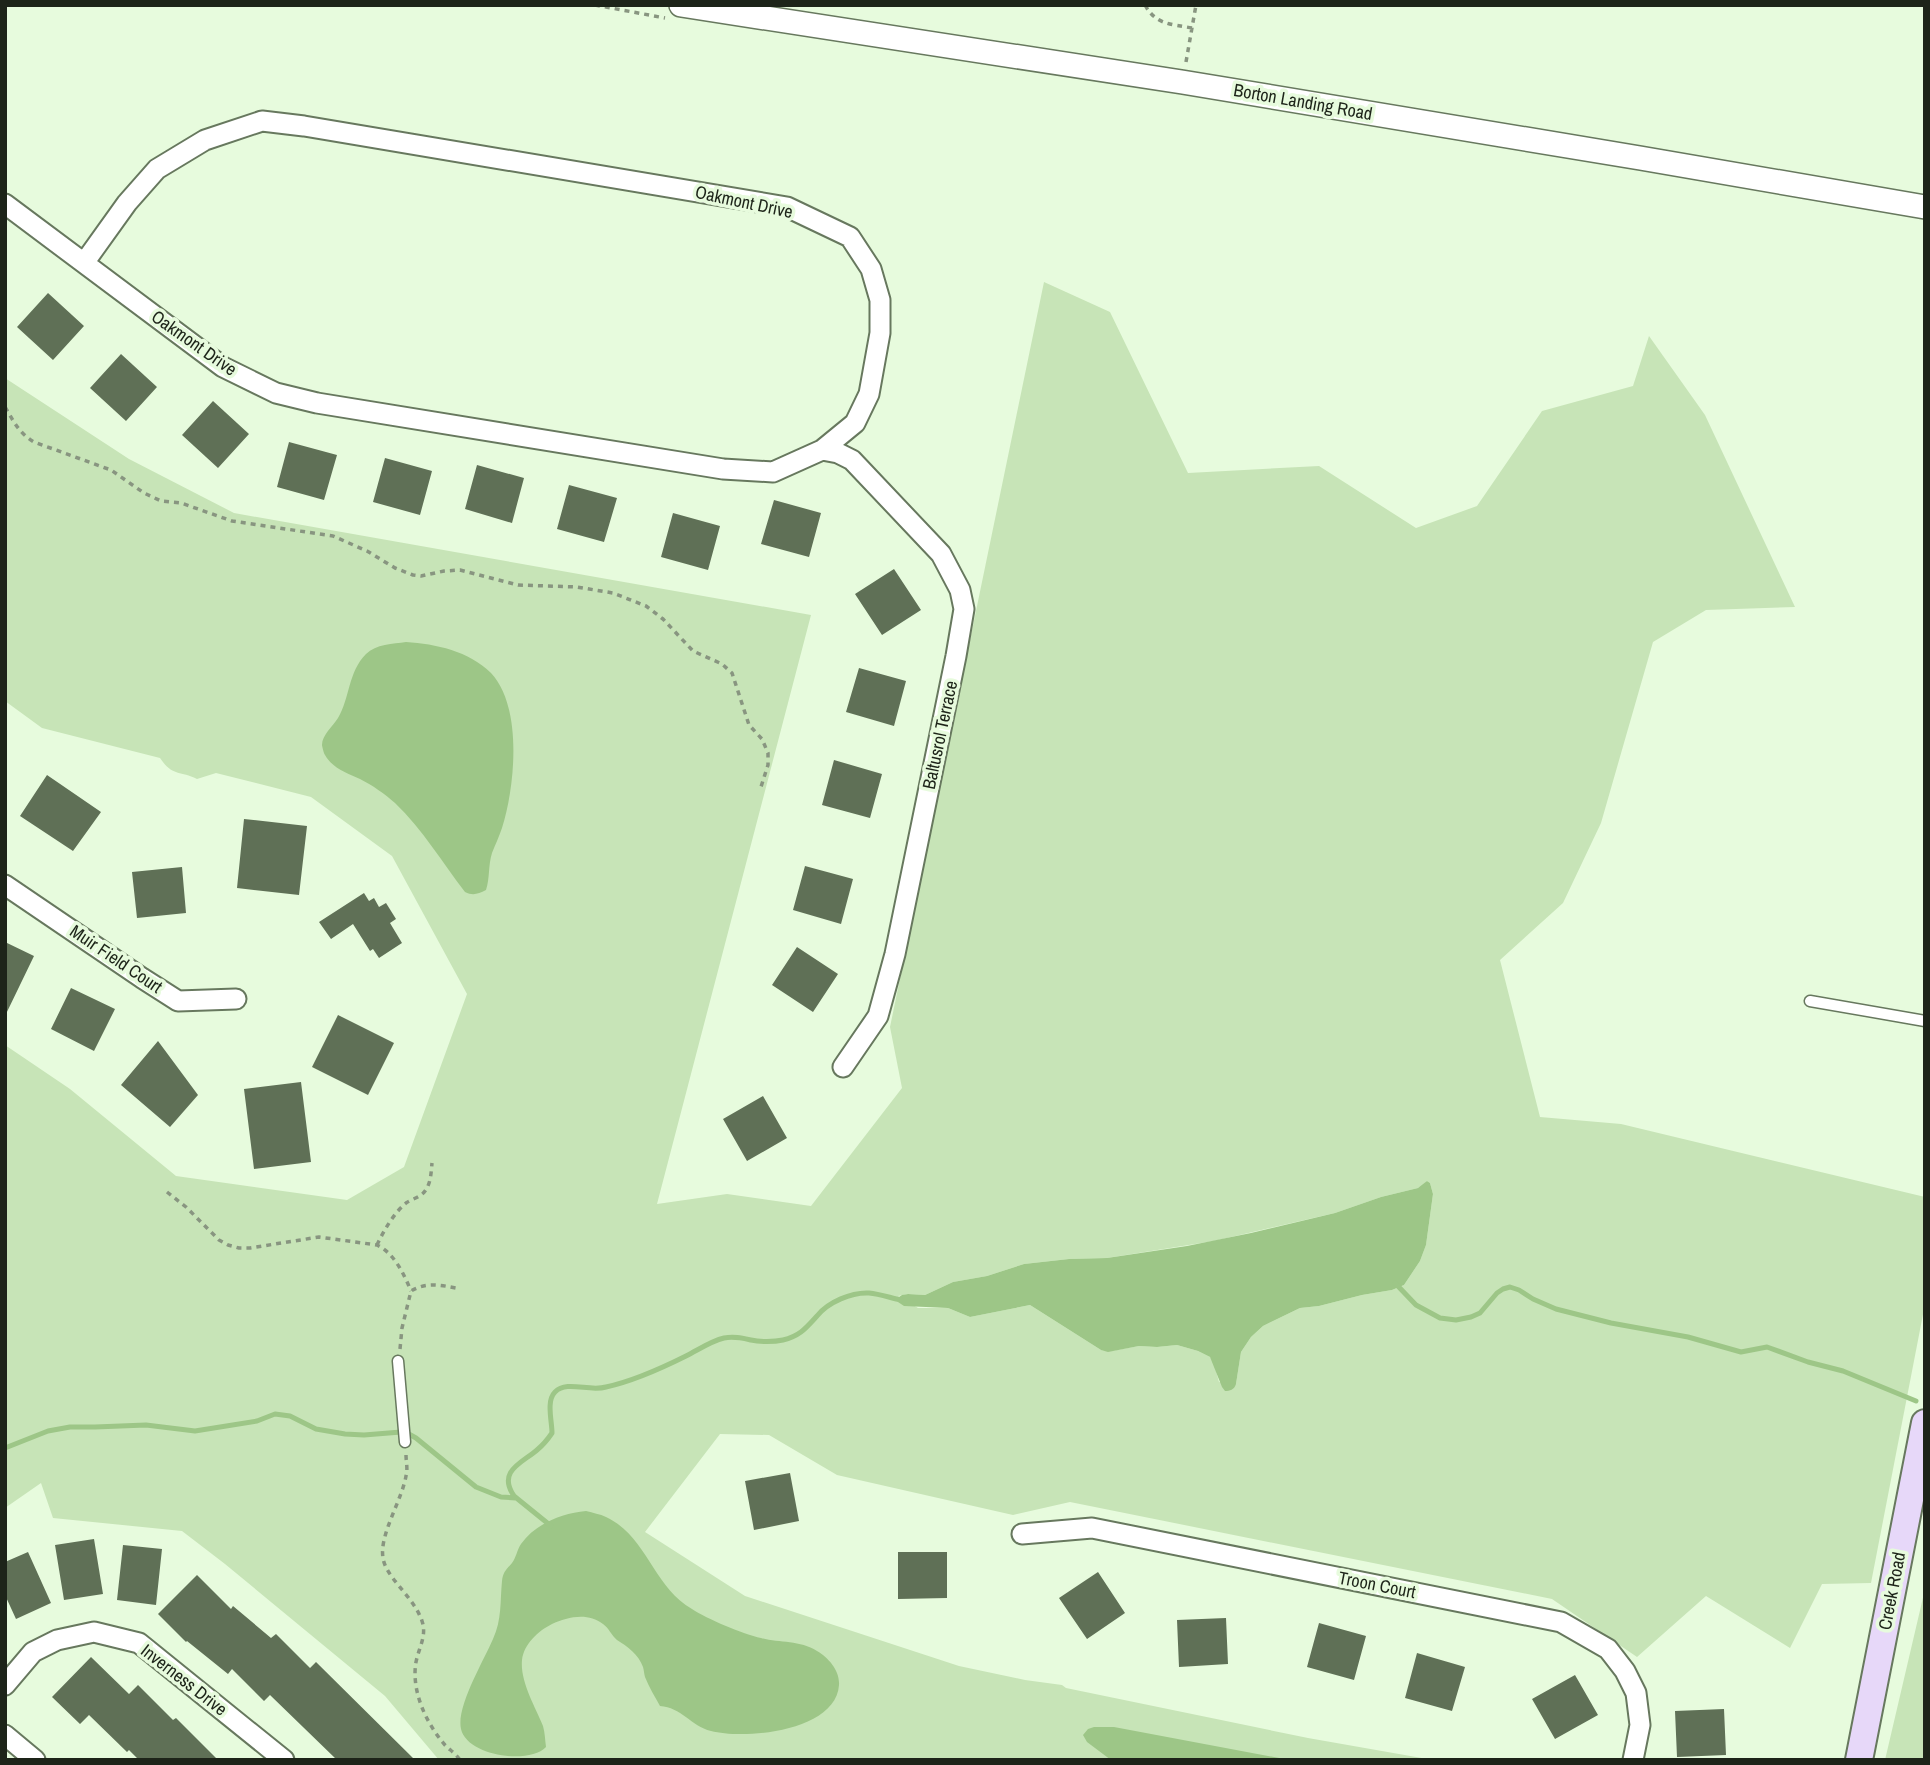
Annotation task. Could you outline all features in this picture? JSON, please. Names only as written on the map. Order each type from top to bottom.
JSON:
[{"type":"main road","name":"Creek Road","points":[[1859,1760],[1925,1423]]},
{"type":"street","name":"Borton Landing Road","points":[[695,6],[1182,82],[1925,207]]},
{"type":"street","name":"Oakmont Drive","points":[[5,204],[84,263],[223,366],[276,393],[317,403],[723,469],[773,472],[822,450],[855,423],[869,394],[880,332],[880,300],[871,269],[850,237],[787,207],[262,121],[205,139],[157,169],[127,203],[84,263]]},
{"type":"street","name":"Baltusrol Terrace","points":[[822,450],[838,453],[852,460],[941,554],[960,590],[964,609],[957,656],[895,954],[878,1016],[842,1067]]},
{"type":"street","name":"Muir Field Court","points":[[5,885],[178,1001],[236,999]]},
{"type":"street","name":"Troon Court","points":[[1023,1534],[1092,1528],[1561,1622],[1608,1649],[1625,1671],[1636,1693],[1640,1725],[1633,1760]]},
{"type":"street","name":"Inverness Drive","points":[[5,1685],[33,1652],[57,1640],[93,1633],[139,1643],[284,1760]]},
{"type":"street","points":[[5,1735],[35,1760]]},
{"type":"lane","points":[[1810,1001],[1925,1021]]},
{"type":"lane","points":[[398,1361],[405,1442]]},
{"type":"path","points":[[1145,5],[1150,15],[1160,22],[1192,28]]},
{"type":"path","points":[[1182,82],[1196,5]]},
{"type":"path","points":[[5,407],[18,429],[34,442],[111,470],[144,493],[161,500],[181,503],[232,521],[333,536],[413,575],[460,570],[518,585],[602,590],[646,606],[663,619],[693,652],[722,664],[732,673],[749,725],[762,739],[768,753],[768,765],[760,790]]},
{"type":"path","points":[[377,1245],[404,1205],[426,1190],[432,1163]]},
{"type":"path","points":[[167,1192],[219,1240],[239,1248],[319,1237],[382,1247],[396,1262],[411,1291],[398,1361]]},
{"type":"path","points":[[411,1291],[425,1285],[439,1284],[456,1288]]},
{"type":"path","points":[[405,1442],[407,1473],[384,1542],[383,1558],[387,1570],[411,1599],[423,1622],[423,1639],[416,1658],[415,1683],[424,1711],[440,1739],[460,1760]]},
{"type":"shaded area","points":[[1044,282],[1110,312],[1188,473],[1319,466],[1416,528],[1477,506],[1542,411],[1633,386],[1649,336],[1705,415],[1795,607],[1706,610],[1653,642],[1601,823],[1563,903],[1500,960],[1540,1117],[1621,1124],[1925,1197],[1925,1304],[1871,1583],[1822,1584],[1790,1648],[1706,1596],[1637,1657],[1552,1599],[1070,1502],[1013,1515],[837,1475],[769,1435],[720,1434],[645,1532],[745,1596],[959,1666],[1062,1685],[1308,1738],[1433,1760],[439,1760],[385,1696],[182,1531],[53,1518],[41,1483],[5,1508],[5,1045],[70,1089],[176,1176],[347,1200],[404,1167],[467,994],[392,856],[311,797],[216,773],[197,779],[173,771],[160,758],[42,728],[5,701],[5,378],[129,459],[234,513],[811,615],[657,1204],[727,1194],[811,1206],[902,1088],[890,1027]],"holes":[[[1427,1181],[1433,1194],[1426,1245],[1420,1261],[1404,1285],[1392,1290],[1300,1308],[1263,1326],[1241,1352],[1236,1384],[1219,1382],[1210,1357],[1198,1351],[1177,1345],[1101,1350],[1030,1305],[970,1317],[948,1308],[918,1308],[898,1296],[925,1295],[953,1282],[987,1276],[1024,1264],[1107,1258],[1214,1241],[1335,1213],[1418,1188]]]},
{"type":"shaded area","points":[[406,642],[440,647],[473,659],[491,673],[508,706],[512,726],[513,770],[507,811],[492,853],[486,890],[478,893],[465,892],[423,835],[395,803],[369,784],[336,767],[328,760],[323,750],[324,738],[342,710],[360,661],[375,648]]},
{"type":"shaded area","points":[[1427,1181],[1433,1194],[1426,1245],[1420,1261],[1404,1285],[1392,1290],[1300,1308],[1263,1326],[1241,1352],[1236,1384],[1229,1391],[1222,1387],[1210,1357],[1177,1345],[1139,1346],[1108,1352],[1030,1305],[970,1317],[948,1308],[904,1306],[896,1299],[908,1294],[925,1295],[953,1282],[987,1276],[1024,1264],[1107,1258],[1251,1233],[1335,1213],[1418,1188]]},
{"type":"shaded area","points":[[586,1511],[604,1516],[631,1536],[668,1588],[692,1609],[745,1633],[768,1640],[804,1645],[821,1654],[833,1665],[838,1675],[839,1685],[834,1701],[823,1713],[787,1729],[745,1734],[704,1729],[674,1710],[660,1706],[636,1655],[597,1620],[578,1617],[558,1621],[542,1630],[532,1639],[523,1654],[523,1677],[543,1726],[546,1747],[538,1753],[513,1756],[499,1755],[474,1746],[461,1729],[461,1720],[467,1696],[496,1632],[504,1573],[521,1544],[541,1525],[568,1514]]},
{"type":"shaded area","points":[[1925,1589],[1925,1760],[1885,1760]]},
{"type":"shaded area","points":[[1094,1727],[1114,1727],[1290,1760],[1111,1760],[1087,1742],[1083,1735]]},
{"type":"building","points":[[48,293],[84,326],[53,360],[17,327]]},
{"type":"building","points":[[121,354],[157,387],[126,421],[90,388]]},
{"type":"building","points":[[213,401],[249,434],[218,468],[182,435]]},
{"type":"building","points":[[289,442],[337,455],[324,500],[277,487]]},
{"type":"building","points":[[385,458],[432,471],[420,515],[373,502]]},
{"type":"building","points":[[477,465],[524,478],[512,523],[465,509]]},
{"type":"building","points":[[569,485],[617,498],[604,542],[557,529]]},
{"type":"building","points":[[774,500],[821,513],[809,557],[761,544]]},
{"type":"building","points":[[673,513],[720,526],[708,570],[661,557]]},
{"type":"building","points":[[894,569],[921,610],[882,635],[855,594]]},
{"type":"building","points":[[859,668],[906,681],[894,726],[846,712]]},
{"type":"building","points":[[834,760],[882,774],[870,818],[822,805]]},
{"type":"building","points":[[47,775],[101,812],[73,851],[20,816]]},
{"type":"building","points":[[244,819],[307,826],[299,895],[237,888]]},
{"type":"building","points":[[805,866],[853,879],[841,924],[793,910]]},
{"type":"building","points":[[182,867],[186,913],[137,918],[132,872]]},
{"type":"building","points":[[364,893],[369,901],[374,898],[379,907],[386,903],[396,919],[390,923],[402,943],[379,958],[373,949],[370,951],[353,924],[331,939],[319,922]]},
{"type":"building","points":[[5,942],[34,956],[5,1016]]},
{"type":"building","points":[[797,947],[838,974],[813,1012],[772,985]]},
{"type":"building","points":[[71,988],[115,1009],[94,1051],[51,1029]]},
{"type":"building","points":[[338,1015],[394,1043],[368,1095],[312,1067]]},
{"type":"building","points":[[158,1041],[198,1095],[170,1127],[121,1085]]},
{"type":"building","points":[[301,1082],[311,1162],[254,1169],[244,1089]]},
{"type":"building","points":[[763,1096],[787,1138],[747,1161],[723,1119]]},
{"type":"building","points":[[790,1473],[799,1521],[754,1530],[745,1481]]},
{"type":"building","points":[[94,1539],[103,1594],[64,1600],[55,1545]]},
{"type":"building","points":[[123,1545],[162,1549],[156,1605],[117,1600]]},
{"type":"building","points":[[28,1552],[51,1603],[16,1619],[5,1595],[5,1562]]},
{"type":"building","points":[[898,1552],[947,1552],[947,1598],[898,1599]]},
{"type":"building","points":[[1098,1572],[1125,1613],[1087,1639],[1059,1598]]},
{"type":"building","points":[[197,1575],[231,1609],[233,1606],[271,1638],[276,1634],[310,1668],[316,1662],[415,1760],[337,1760],[270,1695],[264,1701],[232,1669],[228,1674],[186,1642],[158,1614]]},
{"type":"building","points":[[1226,1618],[1228,1664],[1179,1667],[1177,1620]]},
{"type":"building","points":[[1319,1623],[1366,1636],[1354,1680],[1307,1667]]},
{"type":"building","points":[[1417,1653],[1465,1667],[1452,1711],[1405,1698]]},
{"type":"building","points":[[91,1657],[129,1694],[138,1685],[218,1760],[139,1760],[89,1715],[80,1724],[52,1697]]},
{"type":"building","points":[[1575,1675],[1598,1715],[1555,1739],[1532,1699]]},
{"type":"building","points":[[1724,1709],[1726,1755],[1677,1757],[1675,1711]]},
{"type":"waterway","points":[[1395,1283],[1416,1305],[1440,1318],[1456,1320],[1471,1317],[1480,1313],[1497,1293],[1510,1287],[1556,1309],[1611,1323],[1688,1337],[1741,1352],[1767,1347],[1843,1371],[1916,1401]]},
{"type":"waterway","points":[[551,1526],[514,1496],[508,1480],[514,1468],[539,1448],[552,1433],[550,1411],[555,1392],[572,1386],[599,1388],[627,1381],[657,1370],[724,1338],[767,1342],[789,1338],[802,1331],[827,1306],[855,1294],[873,1294],[901,1300]]},
{"type":"waterway","points":[[5,1448],[48,1431],[70,1427],[146,1425],[195,1431],[257,1421],[275,1414],[290,1416],[316,1429],[345,1434],[407,1433],[476,1487],[501,1497],[516,1498]]}]
